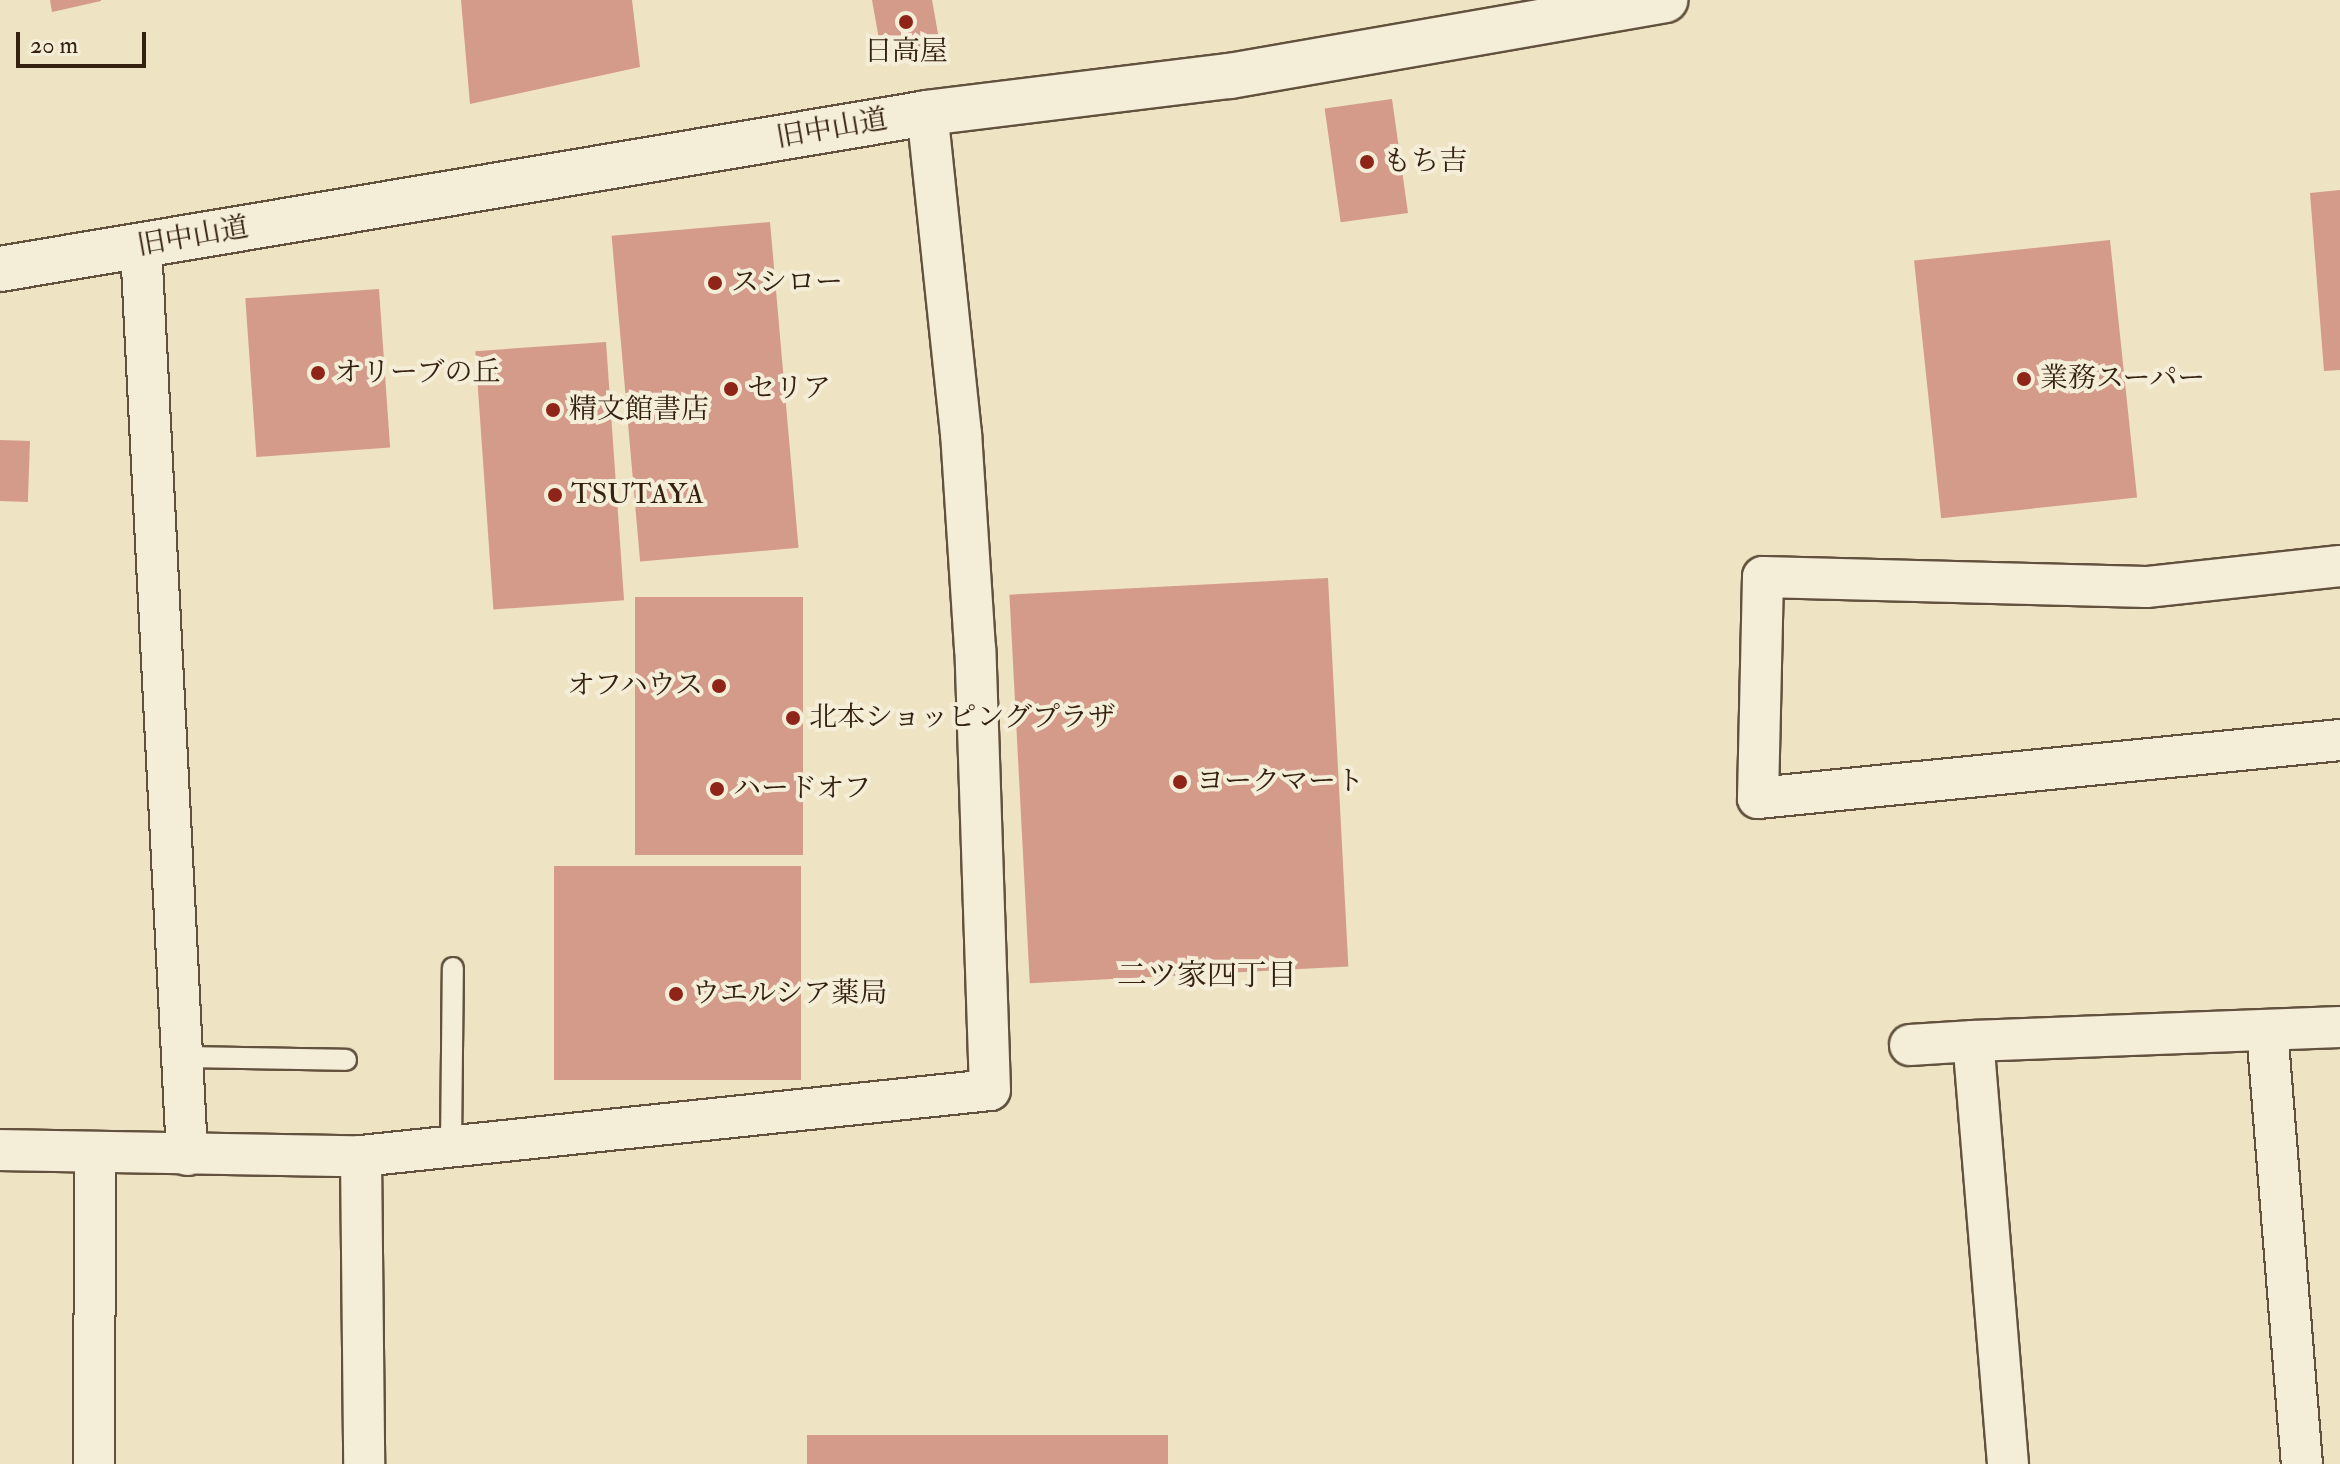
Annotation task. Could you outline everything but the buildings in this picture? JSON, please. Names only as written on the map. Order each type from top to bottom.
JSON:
[{"type":"main road","name":"旧中山道","points":[[0,269],[927,113],[1230,76],[1665,0]]},
{"type":"street","points":[[0,1150],[95,1154],[361,1156],[990,1090],[975,649],[961,434],[927,113]]},
{"type":"street","points":[[141,246],[187,1155]]},
{"type":"street","points":[[2340,566],[2146,587],[1763,577],[1758,798],[2340,740]]},
{"type":"street","points":[[1910,1045],[2340,1027]]},
{"type":"street","points":[[2267,1030],[2302,1464]]},
{"type":"street","points":[[1973,1041],[2008,1464]]},
{"type":"street","points":[[94,1464],[95,1154]]},
{"type":"street","points":[[361,1156],[364,1464]]},
{"type":"lane","points":[[451,1146],[453,968]]},
{"type":"lane","points":[[182,1057],[346,1060]]},
{"type":"place","name":"日高屋","points":[[906,22]]},
{"type":"place","name":"もち吉","points":[[1367,162]]},
{"type":"place","name":"スシロー","points":[[715,283]]},
{"type":"place","name":"オリーブの丘","points":[[318,373]]},
{"type":"place","name":"業務スーパー","points":[[2024,379]]},
{"type":"place","name":"セリア","points":[[731,389]]},
{"type":"place","name":"精文館書店","points":[[553,410]]},
{"type":"place","name":"TSUTAYA","points":[[555,495]]},
{"type":"place","name":"オフハウス","points":[[719,686]]},
{"type":"place","name":"北本ショッピングプラザ","points":[[793,718]]},
{"type":"place","name":"ヨークマート","points":[[1180,782]]},
{"type":"place","name":"ハードオフ","points":[[717,789]]},
{"type":"place","name":"ウエルシア薬局","points":[[676,994]]},
{"type":"district","name":"二ツ家四丁目","points":[[1207,976]]}]
